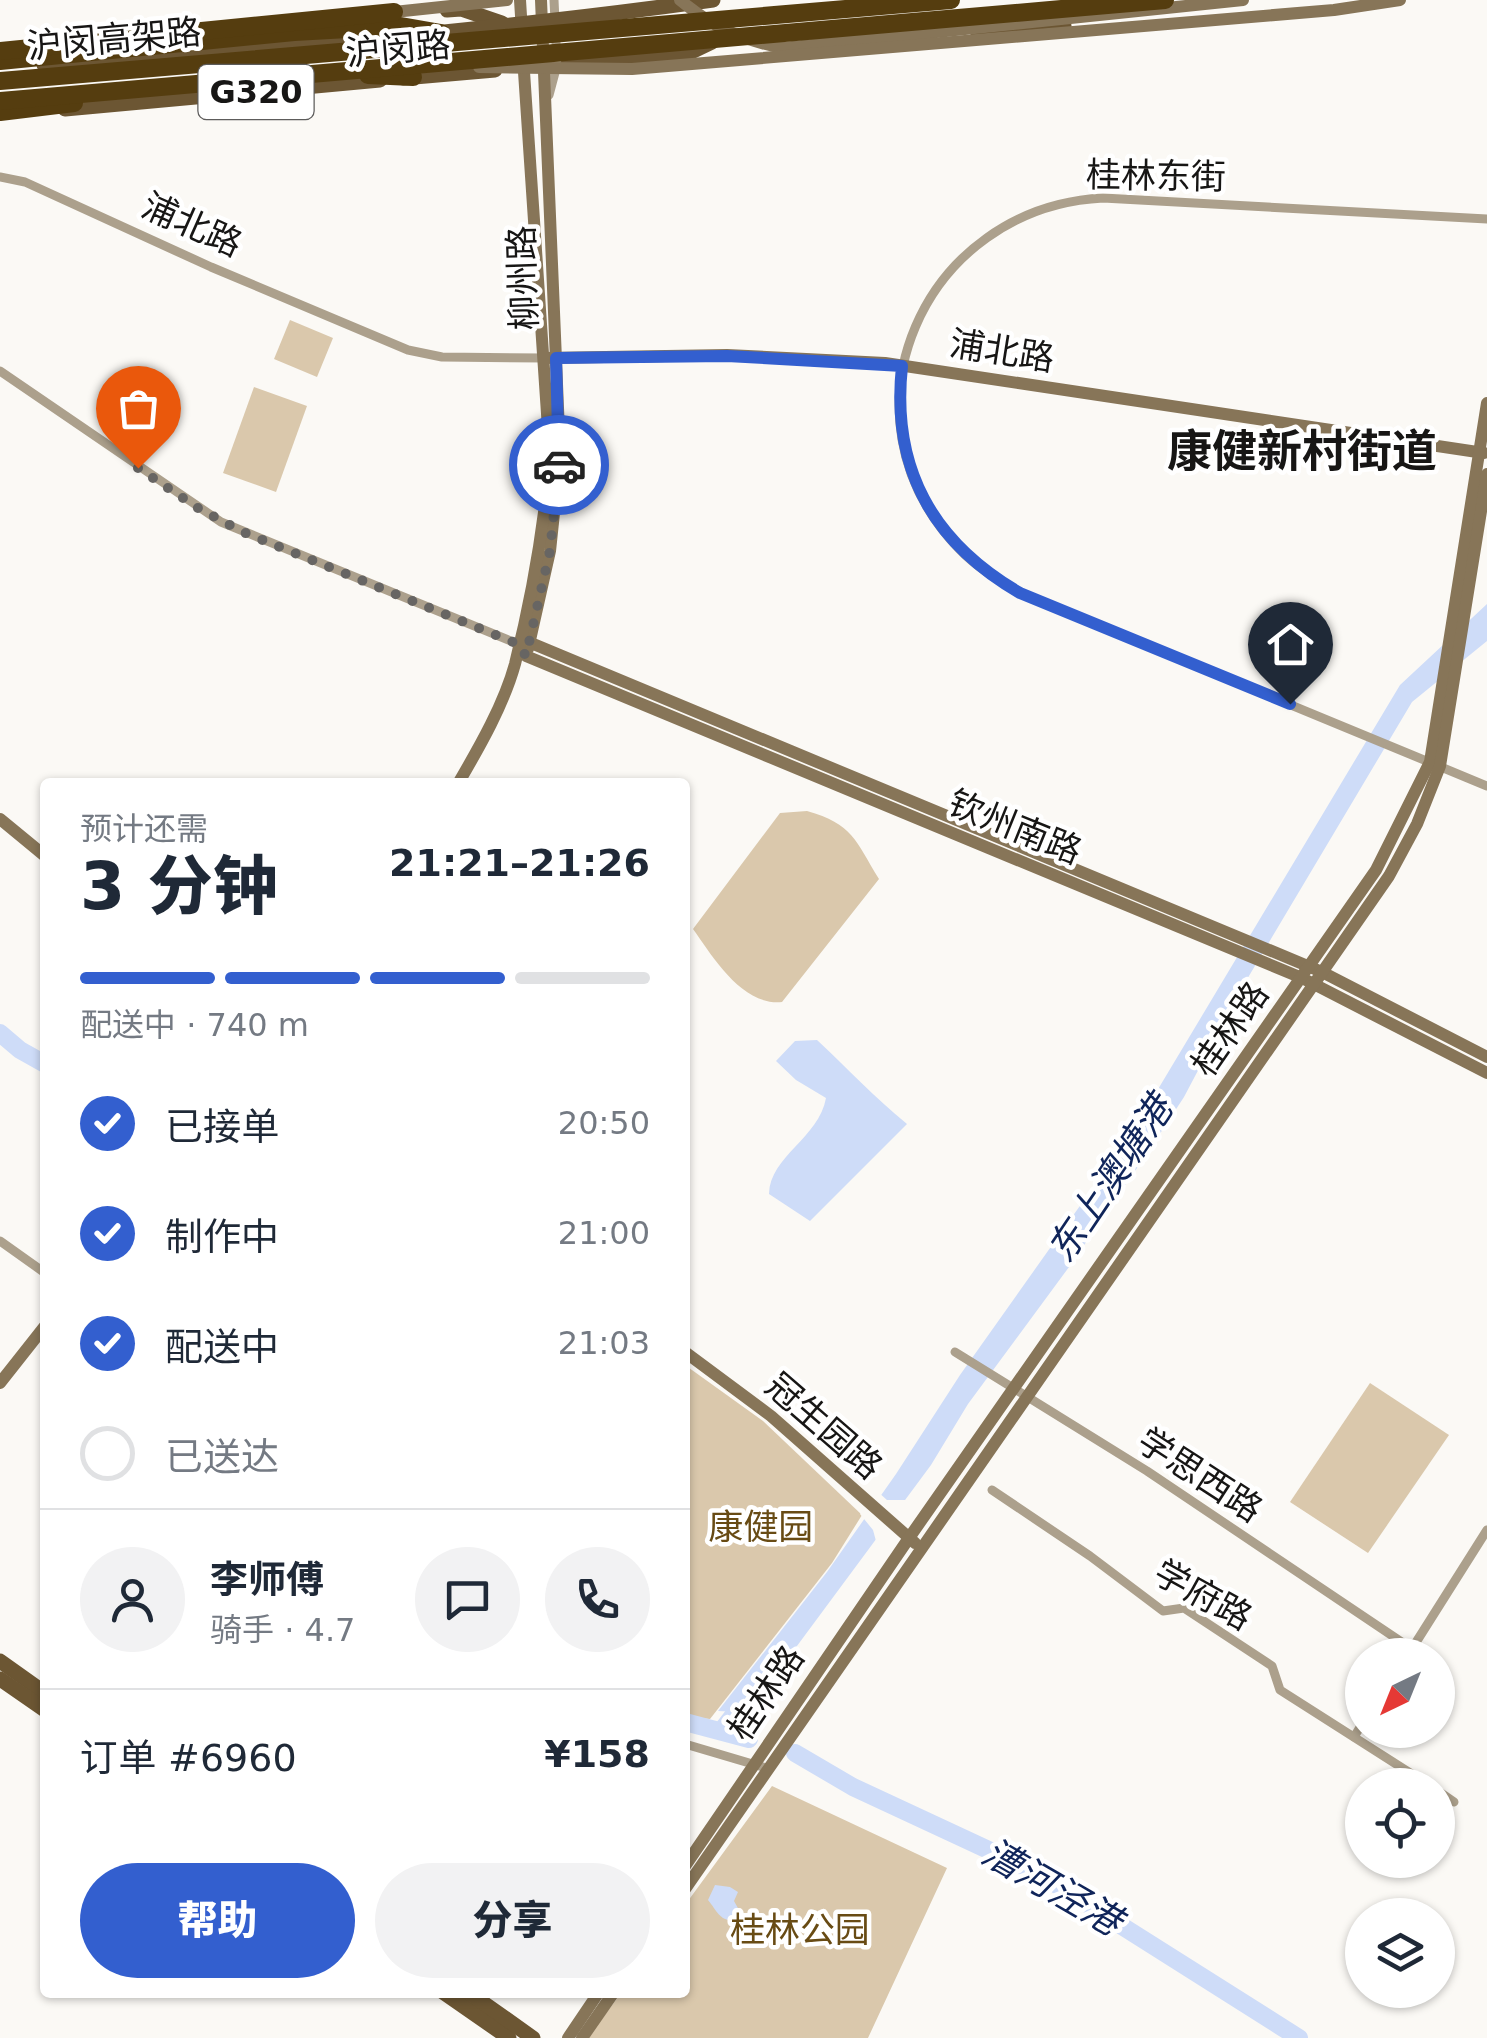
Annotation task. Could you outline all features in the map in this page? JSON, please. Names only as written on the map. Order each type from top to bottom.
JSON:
[{"type":"highway","name":"沪闵高架路","points":[[0,81],[951,0]]},
{"type":"highway","name":"沪闵高架路","points":[[0,98],[416,68],[1164,0]]},
{"type":"highway","points":[[0,49],[394,12]]},
{"type":"highway","points":[[0,64],[379,27],[401,26],[441,33]]},
{"type":"highway","points":[[0,114],[416,68]]},
{"type":"main road","points":[[394,12],[508,0]]},
{"type":"main road","name":"柳州路","points":[[461,778],[522,652],[557,505],[560,456],[526,103],[518,68],[516,25],[520,0]]},
{"type":"main road","name":"柳州路","points":[[542,0],[549,22],[551,65],[546,102],[550,358]]},
{"type":"main road","points":[[680,0],[726,33],[783,48],[1246,0]]},
{"type":"main road","name":"沪闵路","points":[[0,64],[227,53],[549,22],[713,0]]},
{"type":"main road","name":"沪闵路","points":[[0,114],[416,68],[518,68],[687,54],[710,42],[1246,0]]},
{"type":"main road","name":"沪闵路","points":[[799,36],[858,43],[1385,0]]},
{"type":"main road","points":[[416,68],[632,69],[1334,10],[1400,0]]},
{"type":"main road","name":"沪闵路","points":[[0,49],[460,9],[516,25]]},
{"type":"main road","points":[[416,68],[517,50],[710,42]]},
{"type":"main road","name":"浦北路","points":[[550,358],[727,356],[902,366],[1483,453]]},
{"type":"main road","name":"桂林路","points":[[1435,764],[1442,685],[1483,453],[1487,403]]},
{"type":"main road","name":"桂林路","points":[[690,1881],[908,1538],[1312,975],[1388,876],[1424,809],[1454,676],[1487,474]]},
{"type":"main road","name":"钦州南路","points":[[522,652],[1312,975],[1487,1057]]},
{"type":"main road","points":[[2,824],[40,852]]},
{"type":"main road","name":"钦州南路","points":[[1312,975],[1487,1073]]},
{"type":"main road","name":"桂林路","points":[[690,1859],[920,1548],[1312,975]]},
{"type":"main road","points":[[0,1384],[40,1332]]},
{"type":"main road","name":"冠生园路","points":[[690,1356],[771,1416],[920,1548]]},
{"type":"main road","points":[[0,1661],[40,1689]]},
{"type":"main road","points":[[0,1679],[40,1707]]},
{"type":"main road","points":[[452,1998],[509,2038]]},
{"type":"main road","points":[[476,1998],[533,2038]]},
{"type":"main road","points":[[568,2038],[595,1998]]},
{"type":"main road","points":[[582,2038],[610,1998]]},
{"type":"street","points":[[508,0],[516,25]]},
{"type":"street","points":[[549,22],[554,0]]},
{"type":"street","name":"浦北路","points":[[0,176],[25,182],[211,267],[408,350],[442,357],[550,358]]},
{"type":"street","name":"桂林东街","points":[[1487,219],[1103,198],[1044,207],[991,233],[948,271],[930,296],[915,324],[902,366],[899,414],[918,489],[958,549],[986,574],[1020,593],[1487,786]]},
{"type":"street","name":"钦州南路","points":[[0,371],[221,522],[522,652]]},
{"type":"street","points":[[0,1241],[40,1269]]},
{"type":"street","name":"学思西路","points":[[959,1355],[1148,1471],[1390,1638]]},
{"type":"street","name":"学府路","points":[[992,1490],[1163,1611],[1184,1608],[1272,1666],[1280,1690],[1345,1731]]},
{"type":"street","points":[[1419,1638],[1487,1530]]},
{"type":"street","points":[[690,1746],[760,1766]]},
{"type":"street","name":"学府路","points":[[1371,1748],[1402,1768]]},
{"type":"green space","points":[[290,320],[333,338],[317,377],[274,359]]},
{"type":"green space","points":[[254,387],[307,406],[276,492],[223,473]]},
{"type":"green space","points":[[807,811],[844,828],[879,879],[782,1002],[768,1001],[754,996],[730,977],[693,929],[780,813]]},
{"type":"green space","name":"康健园","points":[[690,1369],[763,1421],[862,1515],[832,1563],[710,1719],[690,1717]]},
{"type":"green space","points":[[1370,1383],[1449,1435],[1368,1553],[1290,1502]]},
{"type":"green space","name":"桂林公园","points":[[772,1786],[947,1868],[868,2038],[588,2038],[617,1998],[690,1998],[690,1898]]},
{"type":"water","points":[[1487,604],[1487,641],[1412,702],[1240,991],[1184,1097],[1069,1267],[968,1404],[931,1465],[754,1704],[758,1713],[718,1711],[827,1572],[960,1375],[1133,1131],[1400,685]]},
{"type":"water","points":[[817,1040],[907,1124],[810,1221],[769,1194],[777,1169],[814,1125],[826,1098],[796,1080],[776,1061],[795,1041]]},
{"type":"water","points":[[715,1885],[738,1892],[734,1901],[739,1920],[723,1918],[708,1900]]},
{"type":"pier","points":[[877,1491],[887,1500],[911,1500],[873,1551],[873,1530],[860,1514]]},
{"type":"waterway","name":"漕河泾港","points":[[0,1033],[40,1061]]},
{"type":"waterway","name":"东上澳塘港","points":[[717,1730],[737,1704]]},
{"type":"waterway","name":"东上澳塘港","points":[[690,1723],[749,1739]]},
{"type":"waterway","name":"漕河泾港","points":[[795,1753],[853,1787],[1038,1873],[1299,2038]]},
{"type":"way so far","points":[[138,468],[221,522],[518,644],[526,656],[550,551],[559,465]]},
{"type":"district","name":"康健新村街道","points":[[1302,451]]},
{"type":"route","points":[[559,465],[556,358],[638,354],[727,356],[902,366],[899,414],[918,489],[958,549],[986,574],[1020,593],[1290,704]]}]
